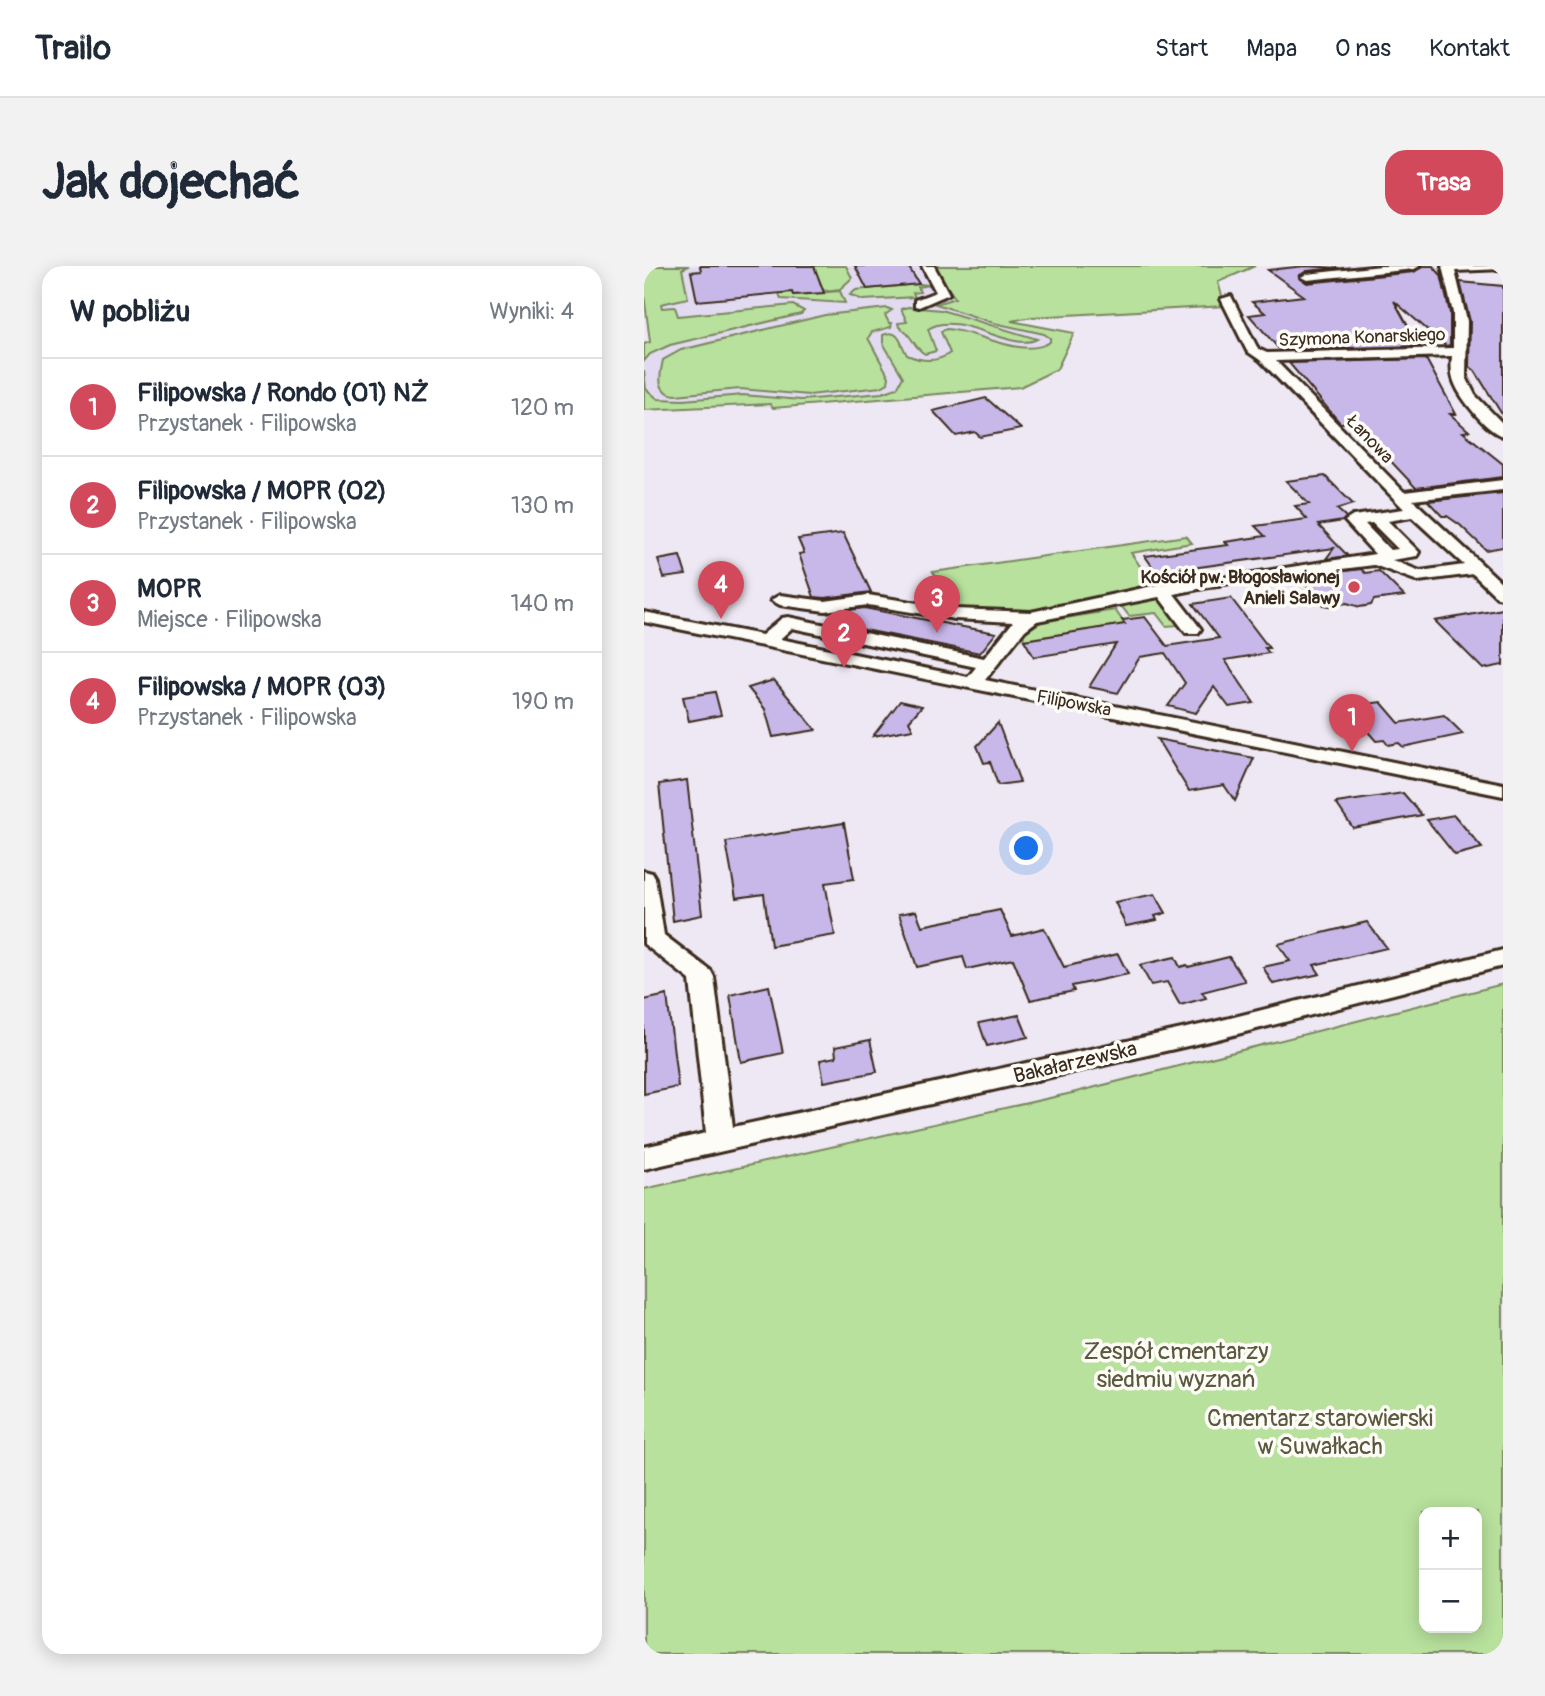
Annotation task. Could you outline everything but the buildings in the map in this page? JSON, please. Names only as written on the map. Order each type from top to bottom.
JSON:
[{"type":"street","points":[[919,303],[943,294],[928,266]]},
{"type":"street","points":[[1307,277],[1414,266]]},
{"type":"street","points":[[1503,266],[1448,267],[1459,301],[1457,367],[1463,387],[1480,411],[1503,432]]},
{"type":"street","name":"Łanowa","points":[[1227,299],[1253,351],[1265,357],[1400,497],[1503,593]]},
{"type":"street","name":"Szymona Konarskiego","points":[[1265,357],[1459,352]]},
{"type":"street","points":[[1400,497],[1503,485]]},
{"type":"street","points":[[1416,512],[1353,521],[1381,558],[1418,576],[1475,569]]},
{"type":"street","points":[[780,600],[825,606],[868,600],[955,614],[1031,617],[1120,601],[1162,589],[1411,552],[1375,517]]},
{"type":"street","points":[[1162,589],[1192,629]]},
{"type":"street","name":"Filipowska","points":[[644,617],[1503,790]]},
{"type":"street","points":[[973,683],[1019,626],[1031,617]]},
{"type":"street","points":[[765,642],[788,622],[987,664]]},
{"type":"street","points":[[644,878],[652,938],[702,977],[721,1141]]},
{"type":"street","name":"Bakałarzewska","points":[[644,1158],[1214,1031],[1503,958]]},
{"type":"shaded area","points":[[644,266],[933,266],[954,297],[986,317],[1074,333],[1057,369],[1020,387],[773,408],[770,404],[644,410],[644,344],[650,342],[644,294]]},
{"type":"green space","points":[[644,266],[689,266],[682,269],[688,298],[661,304],[662,308],[675,307],[678,316],[793,305],[804,311],[801,314],[670,345],[650,354],[644,361],[644,344],[650,342],[644,294]]},
{"type":"green space","points":[[782,266],[793,295],[840,291],[845,303],[781,299],[778,290]]},
{"type":"green space","points":[[813,266],[846,266],[852,278],[840,289],[824,291]]},
{"type":"green space","points":[[933,266],[1255,266],[1218,282],[1225,306],[1032,317],[1011,321],[1074,333],[1057,369],[1020,387],[773,408],[770,404],[644,410],[644,370],[646,389],[658,399],[683,400],[743,395],[801,400],[882,393],[897,388],[903,377],[883,343],[883,335],[889,333],[899,338],[907,355],[929,360],[950,353],[941,332],[946,329],[1026,348],[1039,347],[1050,342],[1050,338],[1044,334],[994,323],[936,304],[955,298]]},
{"type":"green space","points":[[930,285],[918,287],[920,292],[913,293],[915,297],[863,300],[850,295],[856,290]]},
{"type":"green space","points":[[908,307],[941,310],[1037,339],[1013,341],[969,327],[941,324],[928,329],[936,351],[925,354],[899,327],[898,323],[907,322],[901,309]]},
{"type":"green space","points":[[887,308],[892,310],[885,315],[889,323],[892,323],[891,327],[872,332],[868,338],[889,377],[888,383],[881,387],[809,395],[740,389],[675,395],[664,390],[660,382],[663,360],[681,350],[825,315]]},
{"type":"green space","points":[[1186,536],[1192,543],[1131,553],[1149,579],[1142,586],[1100,597],[1102,600],[1000,612],[938,607],[936,576],[933,572]]},
{"type":"green space","points":[[1153,596],[1160,597],[1180,625],[1166,626],[1156,613],[1129,616],[1120,604]]},
{"type":"green space","points":[[1115,610],[1125,624],[1024,640],[1023,633],[1041,622]]},
{"type":"green space","name":"Zespół cmentarzy siedmiu wyznań","points":[[1503,984],[1503,1654],[644,1654],[644,1189],[1072,1093]]},
{"type":"place","name":"Kościół pw. Błogosławionej Anieli Salawy","points":[[1354,587]]},
{"type":"place","name":"Filipowska / MOPR (03)","points":[[721,619]]},
{"type":"place","name":"MOPR","points":[[937,633]]},
{"type":"place","name":"Filipowska / MOPR (02)","points":[[844,668]]},
{"type":"place","name":"Filipowska / Rondo (01) NŻ","points":[[1352,752]]},
{"type":"park label","name":"Cmentarz starowierski w Suwałkach","points":[[1320,1432]]}]
